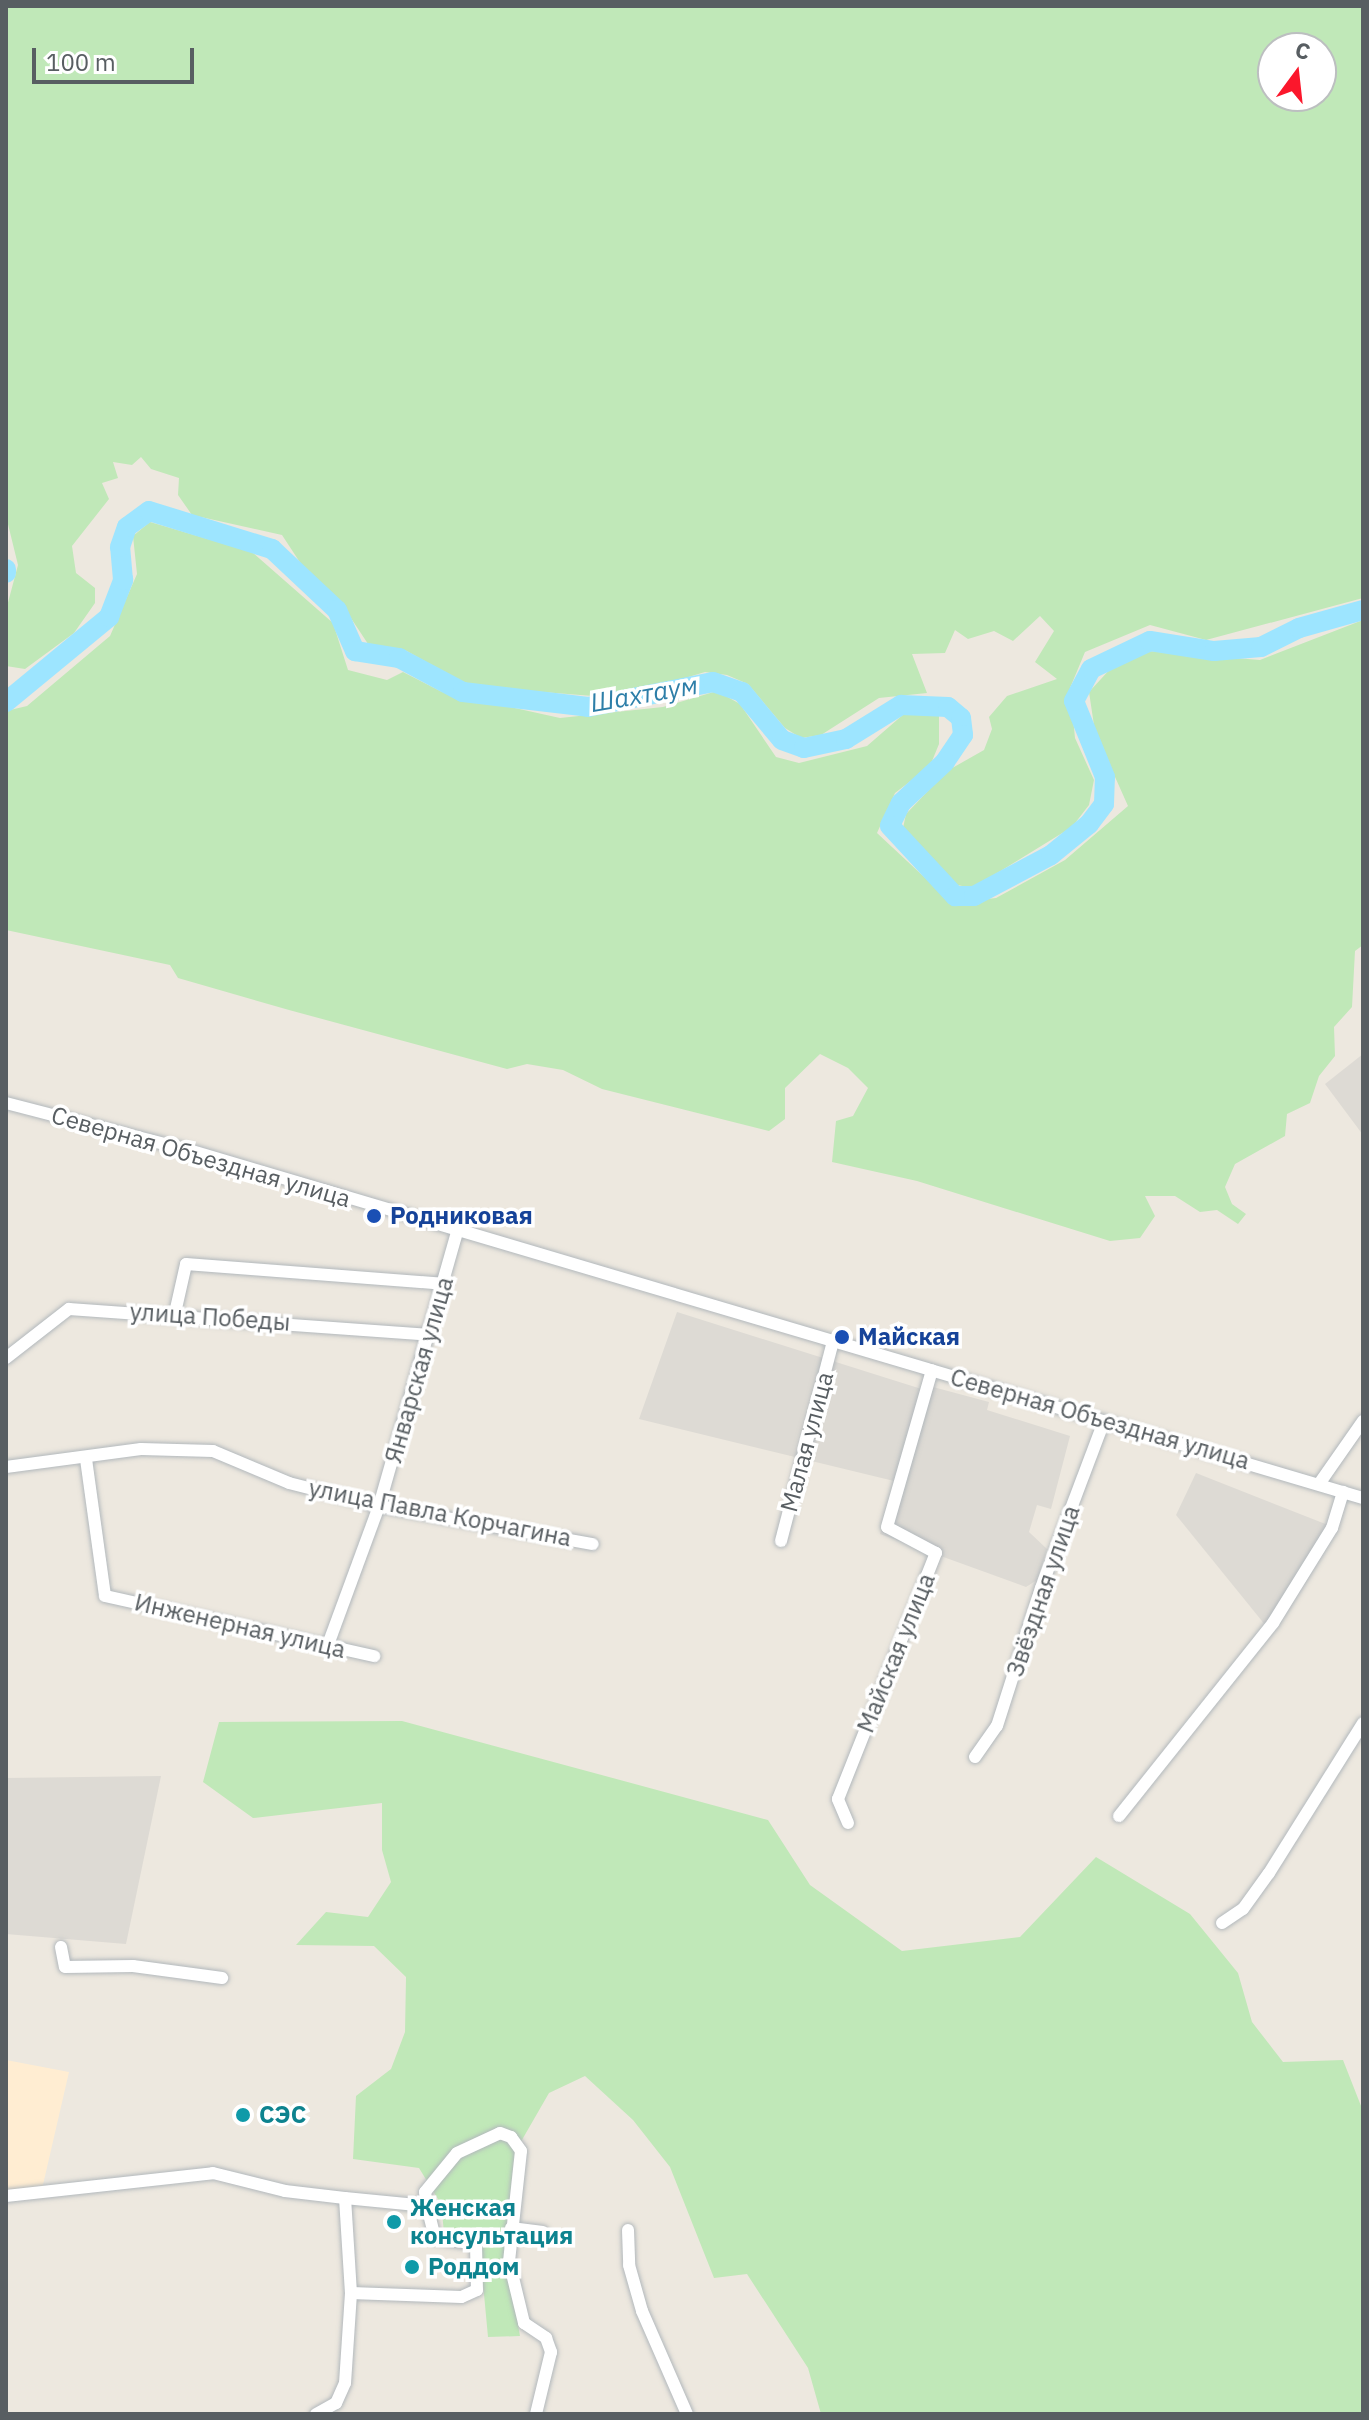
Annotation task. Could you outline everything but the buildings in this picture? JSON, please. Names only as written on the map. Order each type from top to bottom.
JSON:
[{"type":"street","name":"Северная Объездная улица","points":[[6,1103],[192,1151],[1363,1498]]},
{"type":"street","name":"Январская улица","points":[[329,1642],[379,1506],[445,1284],[457,1232]]},
{"type":"street","points":[[175,1313],[186,1264],[445,1284]]},
{"type":"street","name":"улица Победы","points":[[6,1358],[69,1309],[175,1313],[430,1335]]},
{"type":"street","name":"Малая улица","points":[[781,1541],[833,1342]]},
{"type":"street","name":"Майская улица","points":[[848,1823],[838,1799],[936,1553],[887,1527],[932,1370]]},
{"type":"street","name":"Звёздная улица","points":[[975,1757],[997,1726],[1041,1588],[1104,1421]]},
{"type":"street","points":[[1319,1484],[1363,1421]]},
{"type":"street","name":"улица Павла Корчагина","points":[[6,1467],[86,1459],[141,1449],[213,1451],[289,1483],[379,1506],[593,1544]]},
{"type":"street","name":"Инженерная улица","points":[[86,1459],[105,1596],[329,1642],[374,1656]]},
{"type":"street","points":[[1119,1816],[1273,1623],[1332,1528],[1343,1492]]},
{"type":"street","points":[[1222,1923],[1243,1909],[1269,1873],[1363,1723]]},
{"type":"street","points":[[61,1947],[65,1967],[133,1966],[222,1978]]},
{"type":"street","points":[[351,2293],[461,2297],[477,2290],[476,2244],[435,2238],[425,2192],[457,2153],[500,2133],[521,2151],[509,2261],[524,2323],[546,2338],[551,2352],[536,2414]]},
{"type":"street","points":[[6,2196],[213,2173],[285,2191],[427,2206]]},
{"type":"street","points":[[316,2414],[336,2403],[345,2383],[351,2293],[345,2198]]},
{"type":"street","points":[[511,2228],[543,2232]]},
{"type":"street","points":[[628,2230],[629,2265],[642,2311],[687,2414]]},
{"type":"shaded area","points":[[1363,1054],[1363,1135],[1325,1084]]},
{"type":"shaded area","points":[[677,1312],[931,1392],[933,1387],[989,1402],[987,1410],[1070,1436],[1051,1509],[1037,1505],[1029,1532],[1047,1549],[1037,1580],[1026,1587],[880,1534],[894,1481],[639,1419]]},
{"type":"shaded area","points":[[1196,1473],[1328,1525],[1266,1626],[1176,1515]]},
{"type":"shaded area","points":[[161,1776],[126,1944],[6,1934],[6,1778]]},
{"type":"shaded area","points":[[6,2060],[69,2072],[42,2189],[6,2190]]},
{"type":"green space","points":[[6,6],[1363,6],[1363,598],[1206,640],[1150,625],[1085,652],[1070,688],[1075,738],[1094,780],[1089,805],[1072,827],[973,888],[957,885],[903,828],[906,814],[947,771],[984,750],[992,729],[989,717],[1007,696],[1057,679],[1035,662],[1054,631],[1040,616],[1013,641],[994,631],[968,639],[955,630],[945,653],[912,654],[927,693],[879,698],[821,735],[801,738],[785,728],[748,684],[727,675],[705,672],[618,698],[469,686],[405,650],[372,650],[339,600],[303,567],[282,535],[192,515],[178,495],[179,478],[151,469],[141,457],[132,465],[113,462],[118,478],[102,483],[109,499],[72,546],[76,573],[95,588],[95,603],[74,633],[25,669],[6,666],[6,610],[18,565],[6,516]]},
{"type":"green space","points":[[150,522],[252,552],[333,623],[348,670],[387,680],[403,672],[442,692],[560,718],[663,707],[717,691],[740,704],[776,757],[799,763],[867,746],[905,713],[939,715],[939,744],[930,766],[895,793],[877,833],[952,903],[996,898],[1065,860],[1128,806],[1095,732],[1089,692],[1112,667],[1148,651],[1260,660],[1363,620],[1363,945],[1355,951],[1352,1007],[1334,1027],[1335,1056],[1319,1076],[1310,1103],[1287,1114],[1285,1136],[1235,1164],[1225,1187],[1232,1204],[1246,1214],[1238,1224],[1217,1210],[1200,1212],[1175,1196],[1145,1196],[1155,1216],[1140,1238],[1110,1241],[917,1181],[832,1162],[836,1121],[853,1116],[868,1088],[848,1068],[820,1054],[785,1088],[785,1119],[769,1131],[602,1089],[563,1070],[527,1064],[507,1069],[289,1010],[178,978],[170,965],[6,930],[6,711],[27,706],[110,636],[137,574],[133,536]]},
{"type":"green space","points":[[402,1721],[768,1820],[810,1885],[902,1951],[1020,1937],[1096,1857],[1190,1914],[1238,1973],[1252,2022],[1283,2062],[1343,2060],[1363,2111],[1363,2414],[821,2414],[808,2368],[747,2274],[714,2278],[670,2167],[633,2120],[585,2076],[549,2093],[515,2152],[504,2247],[520,2336],[488,2337],[479,2241],[444,2232],[441,2204],[419,2168],[353,2159],[356,2096],[391,2069],[405,2032],[406,1977],[374,1946],[296,1945],[326,1912],[368,1917],[391,1882],[382,1850],[382,1803],[253,1818],[203,1782],[219,1722]]},
{"type":"waterway","name":"Шахтаум","points":[[6,702],[109,617],[123,580],[120,547],[127,527],[149,511],[272,549],[337,610],[355,651],[399,658],[463,692],[588,707],[713,682],[742,692],[782,740],[804,748],[846,739],[901,705],[948,707],[961,718],[963,735],[945,762],[901,803],[890,826],[955,896],[974,896],[1051,855],[1089,824],[1104,804],[1105,777],[1074,701],[1091,669],[1150,641],[1214,651],[1261,647],[1299,628],[1363,610]]},
{"type":"place","name":"Родниковая","points":[[374,1216]]},
{"type":"place","name":"Майская","points":[[842,1337]]},
{"type":"place","name":"СЭС","points":[[243,2115]]},
{"type":"place","name":"Женская консультация","points":[[394,2222]]},
{"type":"place","name":"Роддом","points":[[412,2267]]}]
